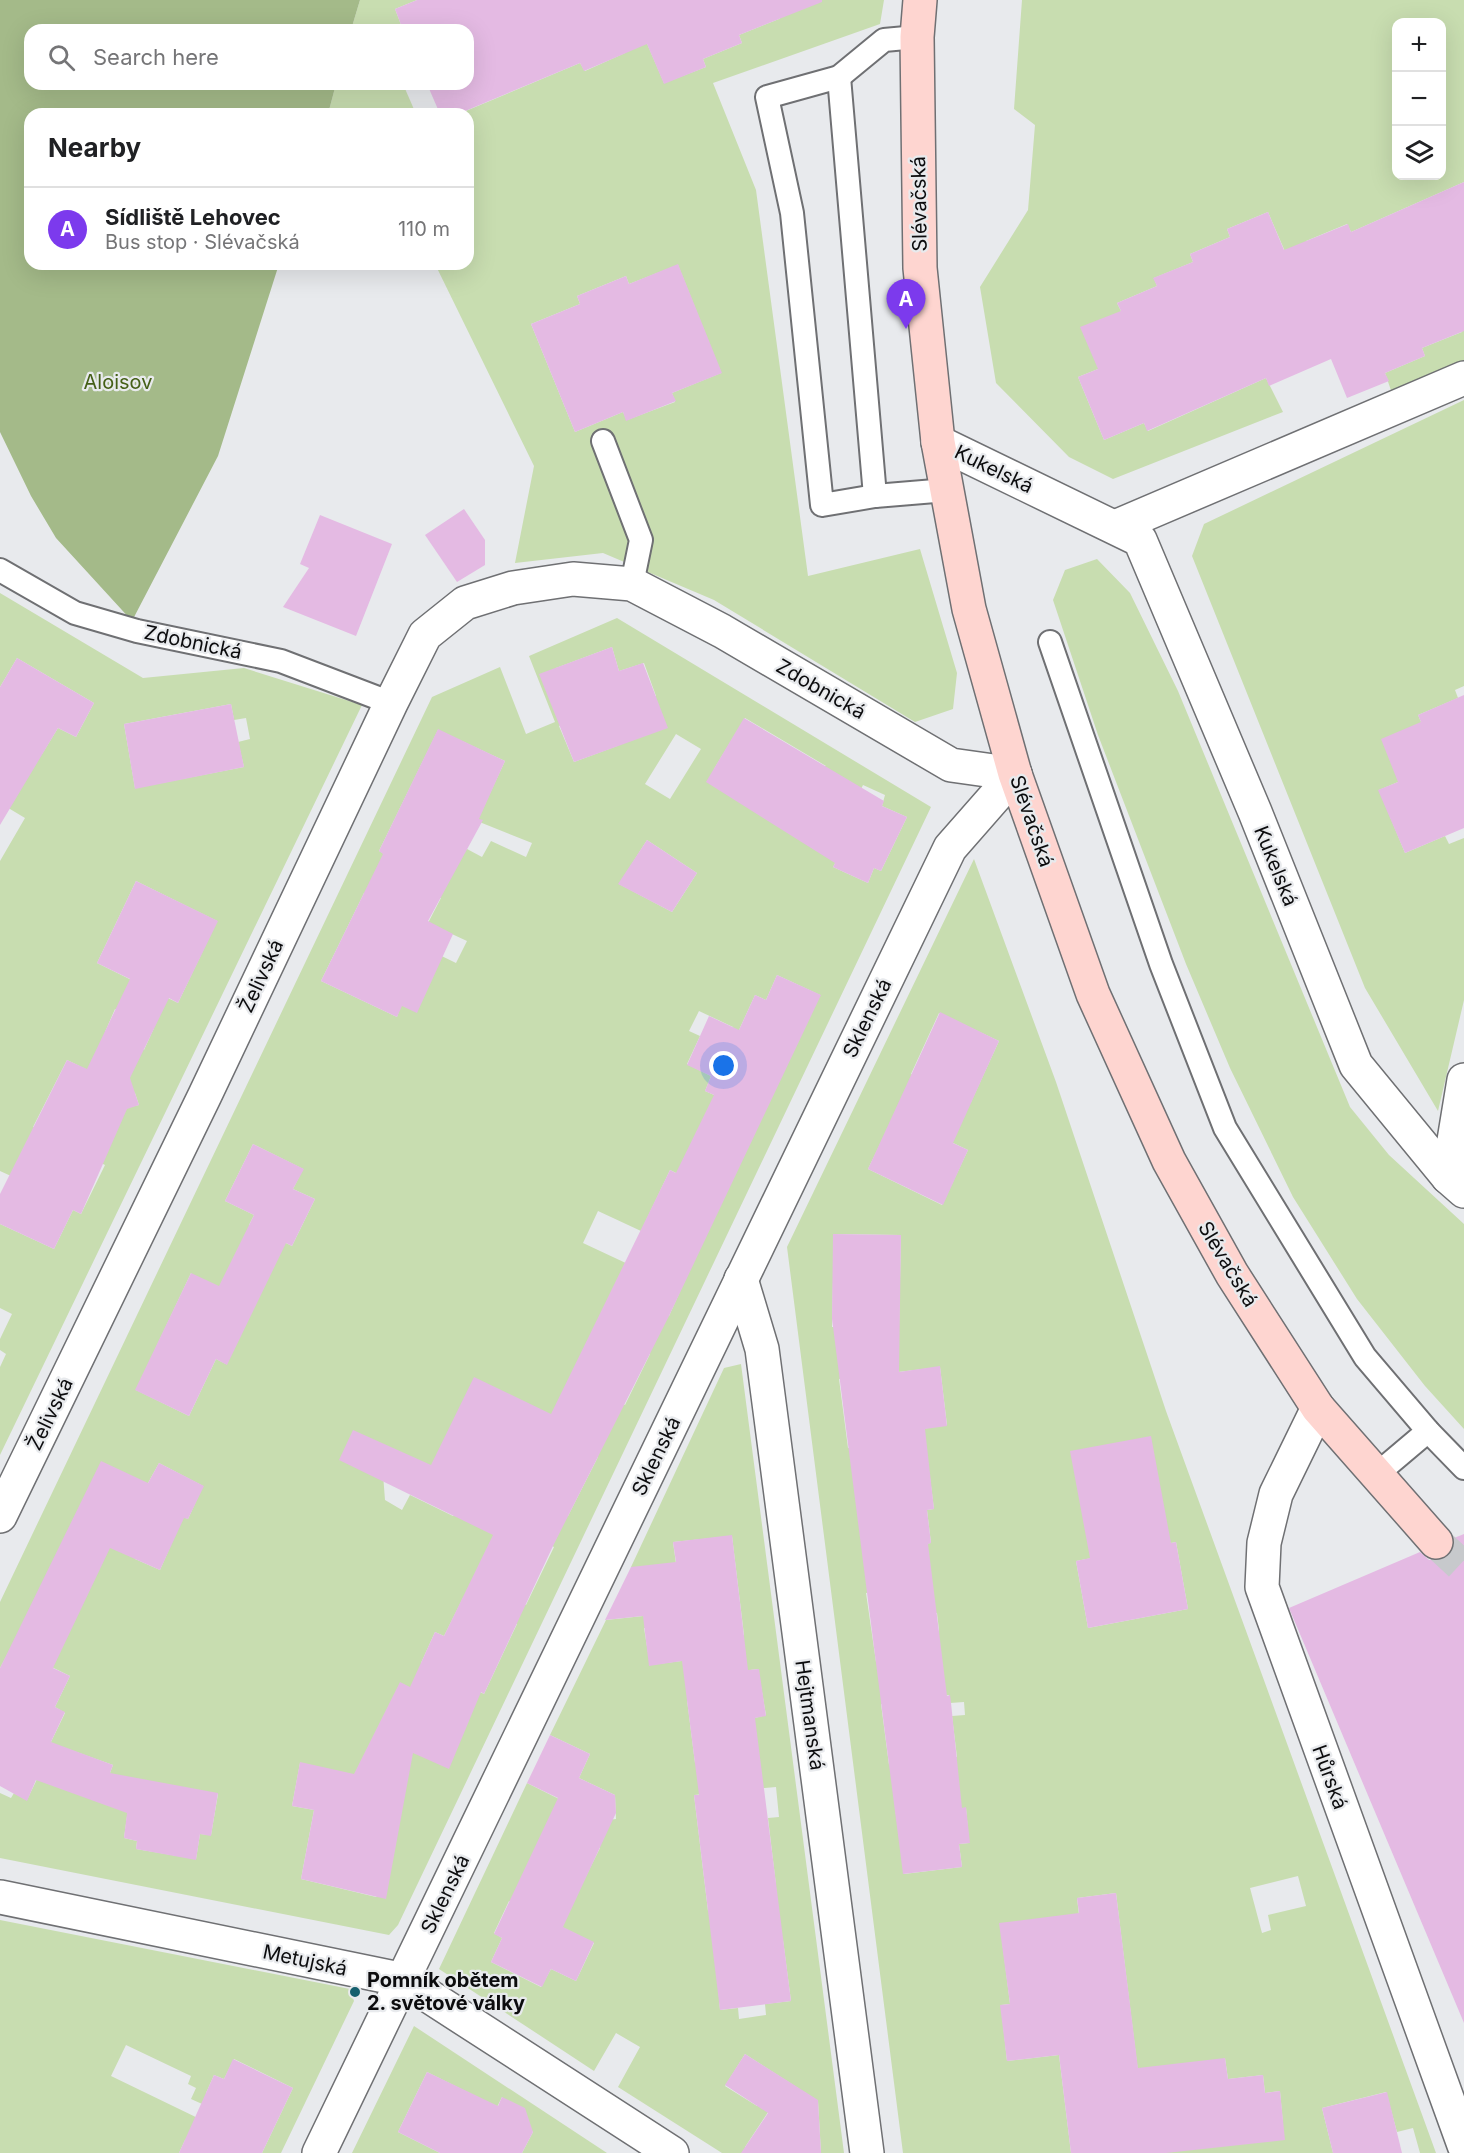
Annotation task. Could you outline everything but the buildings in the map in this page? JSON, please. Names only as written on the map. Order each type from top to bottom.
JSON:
[{"type":"street","name":"Slévačská","points":[[921,0],[917,36],[920,268],[938,442],[969,609],[1015,774],[1093,994],[1169,1161],[1232,1274],[1318,1408],[1436,1542]]},
{"type":"street","points":[[1114,527],[1464,378]]},
{"type":"street","name":"Kukelská","points":[[938,442],[1140,540],[1255,812],[1356,1065],[1456,1184]]},
{"type":"street","name":"Želivská","points":[[0,1516],[425,635],[465,603],[513,588],[573,579],[632,584]]},
{"type":"street","name":"Zdobnická","points":[[632,584],[722,631],[951,765],[1015,774]]},
{"type":"street","name":"Sklenská","points":[[319,2153],[950,848],[1015,774]]},
{"type":"street","points":[[1456,1184],[1464,1080]]},
{"type":"street","name":"Hejtmanská","points":[[741,1280],[762,1348],[867,2153]]},
{"type":"street","name":"Hůrská","points":[[1318,1408],[1276,1494],[1264,1542],[1262,1587],[1464,2145]]},
{"type":"street","name":"Metujská","points":[[0,1897],[404,1980],[672,2153]]},
{"type":"lane","points":[[917,36],[884,39],[839,77],[767,97],[792,213],[822,505],[875,496],[947,490]]},
{"type":"lane","points":[[839,77],[875,496]]},
{"type":"lane","points":[[603,441],[641,540],[632,584]]},
{"type":"lane","name":"Zdobnická","points":[[0,570],[75,613],[137,631],[281,661],[391,703]]},
{"type":"lane","points":[[1050,642],[1161,964],[1225,1128],[1365,1357],[1428,1431],[1464,1468]]},
{"type":"lane","points":[[1377,1474],[1428,1431]]},
{"type":"green space","name":"Aloisov","points":[[0,0],[360,0],[353,24],[24,24],[24,90],[334,90],[330,108],[24,108],[24,270],[277,270],[218,456],[132,621],[56,538],[31,496],[0,432]]},
{"type":"green space","points":[[360,0],[417,0],[395,9],[401,24],[353,24]]},
{"type":"green space","points":[[801,0],[884,0],[880,24],[713,83],[756,190],[808,576],[920,549],[957,673],[953,709],[915,722],[714,600],[603,553],[515,563],[534,466],[438,270],[474,270],[473,108],[580,63],[585,71],[625,53],[633,11],[664,83],[706,67],[703,59],[742,43],[739,35],[779,19]],"holes":[[[678,265],[721,373],[672,393],[675,402],[627,420],[623,412],[575,432],[531,324],[580,304],[577,296],[626,276],[629,284]]]},
{"type":"green space","points":[[1022,0],[1464,0],[1464,182],[1351,232],[1347,224],[1306,241],[1299,284],[1268,212],[1227,229],[1230,237],[1190,254],[1193,262],[1154,278],[1157,286],[1117,303],[1121,311],[1098,369],[1078,377],[1104,440],[1144,423],[1148,431],[1266,378],[1283,412],[1113,479],[1069,457],[996,383],[980,287],[1028,210],[1035,125],[1014,109]]},
{"type":"green space","points":[[334,90],[406,90],[413,108],[330,108]]},
{"type":"green space","points":[[1464,322],[1464,366],[1394,399],[1385,373],[1425,356],[1422,348],[1462,332]]},
{"type":"green space","points":[[1464,400],[1464,686],[1455,690],[1458,698],[1418,715],[1421,722],[1398,782],[1379,790],[1405,853],[1445,836],[1449,844],[1464,838],[1464,1000],[1438,1111],[1365,988],[1192,556],[1204,524]]},
{"type":"green space","points":[[1097,559],[1130,593],[1178,691],[1350,1107],[1389,1155],[1464,1224],[1464,1429],[1425,1386],[1357,1299],[1293,1197],[1230,1068],[1186,964],[1098,735],[1053,600],[1065,570]]},
{"type":"green space","points":[[0,593],[143,678],[244,668],[362,705],[0,1455],[0,1367],[6,1354],[0,1350],[0,1339],[12,1314],[0,1308],[0,1224],[54,1249],[73,1210],[81,1214],[105,1165],[35,1130],[11,1176],[0,1171],[0,861],[25,818],[0,803],[42,754],[58,728],[76,737],[94,703],[17,658],[0,687]],"holes":[[[231,704],[234,720],[246,718],[250,739],[238,742],[244,767],[135,788],[124,724]],[[136,881],[217,921],[178,1003],[97,963]],[[115,1009],[154,1028],[144,1050],[105,1032]],[[67,1060],[135,1093],[139,1105],[33,1127]]]},
{"type":"green space","points":[[617,618],[931,807],[398,1925],[389,1935],[0,1858],[0,1793],[11,1798],[14,1793],[27,1800],[38,1777],[35,1775],[65,1713],[55,1707],[70,1676],[11,1647],[0,1668],[0,1602],[432,697],[500,667],[526,734],[555,722],[529,656]],"holes":[[[612,647],[619,671],[644,663],[656,696],[607,716],[617,746],[574,762],[559,726],[574,720],[556,668]],[[745,718],[826,766],[714,769]],[[438,730],[505,761],[477,821],[532,843],[526,857],[491,841],[482,857],[467,849],[439,881],[379,851]],[[676,734],[701,749],[670,799],[645,784]],[[863,785],[885,795],[882,806],[907,817],[881,871],[874,868],[868,883],[833,867],[841,852],[842,829]],[[647,840],[697,873],[672,912],[619,884]],[[364,893],[441,898],[428,923],[467,941],[456,963],[421,946],[397,1017],[321,981]],[[777,975],[820,995],[739,1030],[755,995],[766,1000]],[[699,1011],[733,1027],[751,1140],[714,1095],[705,1091],[711,1076],[687,1064],[700,1036],[689,1031]],[[253,1144],[303,1169],[293,1189],[315,1199],[292,1246],[249,1225],[254,1215],[225,1201]],[[670,1170],[710,1190],[696,1256],[669,1316],[626,1296],[630,1265],[583,1243],[598,1211],[641,1231]],[[191,1273],[226,1364],[216,1359],[189,1416],[136,1390]],[[595,1327],[650,1354],[625,1405],[609,1397]],[[598,1457],[568,1516],[527,1495]],[[159,1463],[203,1486],[188,1519],[178,1515],[170,1547],[160,1570],[135,1559],[148,1483]],[[383,1474],[455,1514],[453,1516],[410,1495],[402,1510],[385,1500]],[[515,1528],[554,1547],[526,1605],[487,1586]],[[463,1598],[517,1624],[484,1694],[421,1663],[435,1632],[444,1636]],[[68,1749],[113,1765],[99,1802]],[[300,1763],[387,1888],[376,1897],[301,1879],[314,1810],[292,1806]],[[218,1794],[211,1835],[200,1834],[196,1859],[136,1849],[137,1841],[124,1838],[128,1809]]]},
{"type":"green space","points":[[974,859],[1056,1082],[1166,1411],[1436,2153],[1420,2153],[1413,2128],[1397,2132],[1386,2092],[1322,2108],[1333,2153],[1148,2153],[1116,1893],[1077,1898],[1082,1941],[1000,1924],[1010,2004],[1001,2005],[1007,2061],[1059,2055],[1071,2153],[903,2153],[787,1247]],"holes":[[[939,1013],[999,1041],[971,1102],[911,1074]],[[894,1115],[968,1150],[942,1205],[868,1169]],[[834,1234],[901,1235],[899,1327],[832,1327]],[[940,1367],[947,1425],[903,1432],[904,1441],[848,1448],[839,1379]],[[930,1478],[934,1509],[927,1510],[931,1543],[863,1551]],[[1176,1542],[1188,1609],[1088,1628],[1076,1561]],[[923,1586],[927,1613],[937,1613],[939,1630],[932,1655],[876,1662],[866,1593]],[[949,1695],[950,1703],[964,1702],[965,1715],[952,1716],[957,1757],[889,1765],[881,1704]],[[895,1807],[966,1808],[969,1843],[959,1844],[962,1867],[904,1874]],[[1298,1876],[1306,1906],[1268,1915],[1271,1930],[1262,1933],[1250,1888]],[[1225,2058],[1228,2079],[1263,2075],[1265,2093],[1280,2091],[1283,2124],[1191,2083]]]},
{"type":"green space","points":[[741,1364],[844,2153],[821,2153],[818,2101],[745,2054],[725,2086],[757,2106],[772,2106],[745,2147],[754,2153],[722,2153],[618,2087],[640,2047],[616,2033],[594,2071],[439,1969],[527,1783],[561,1800],[583,1882],[600,1848],[599,1821],[616,1819],[615,1795],[579,1778],[590,1754],[550,1735],[606,1620],[662,1614],[631,1567],[724,1368]],"holes":[[[732,1536],[744,1635],[689,1660],[650,1665],[644,1628],[684,1622],[673,1542]],[[758,1669],[766,1715],[755,1718],[695,1763],[687,1700],[720,1695],[717,1674]],[[776,1787],[779,1817],[768,1818],[776,1885],[767,1887],[754,1907],[708,1911],[694,1795]],[[509,1901],[594,1943],[576,1981],[551,1969],[541,1987],[491,1962],[502,1938],[494,1933]],[[783,1940],[791,2001],[765,2004],[766,2015],[739,2019],[738,2008],[720,2010],[715,1948]]]},
{"type":"green space","points":[[0,1920],[350,1989],[354,2001],[281,2153],[262,2153],[293,2088],[234,2059],[224,2079],[214,2075],[206,2093],[211,2108],[191,2099],[196,2088],[188,2084],[191,2076],[126,2045],[111,2076],[206,2122],[185,2140],[179,2153],[0,2153]]},
{"type":"green space","points":[[414,2026],[607,2153],[522,2153],[533,2132],[502,2097],[497,2107],[427,2072],[398,2132],[440,2153],[352,2153]]},
{"type":"tunnel","points":[[1436,1542],[1464,1568]]},
{"type":"place","name":"Sídliště Lehovec","points":[[906,329]]},
{"type":"place","name":"Pomník obětem 2. světové války","points":[[355,1992]]}]
